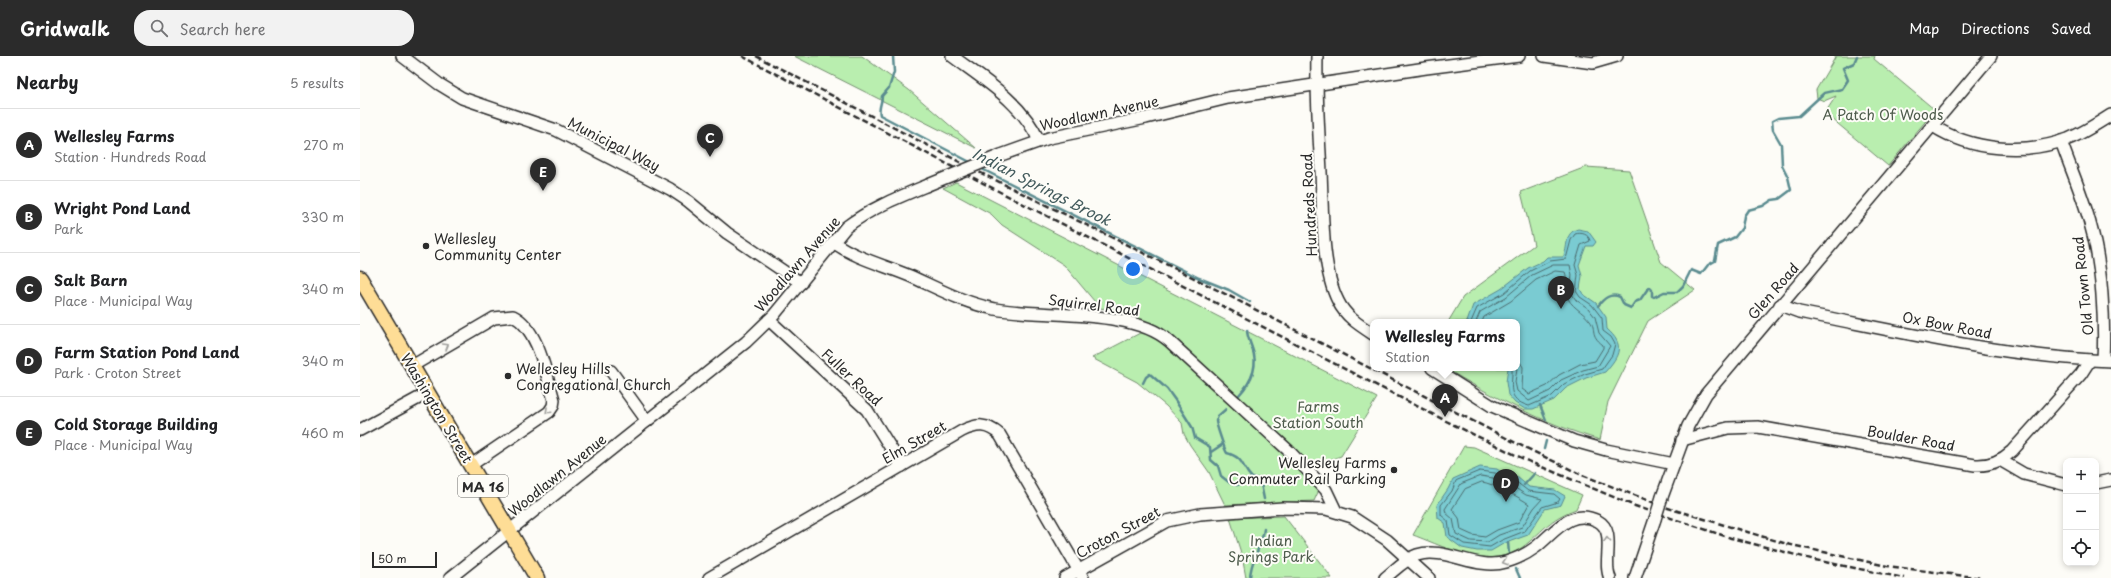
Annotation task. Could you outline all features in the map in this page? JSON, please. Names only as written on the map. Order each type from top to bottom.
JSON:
[{"type":"main road","name":"Washington Street","points":[[360,278],[538,578]]},
{"type":"street","name":"Municipal Way","points":[[402,56],[439,84],[462,98],[556,130],[670,189],[688,201],[727,233],[801,283]]},
{"type":"street","points":[[952,56],[996,90],[1023,114],[1033,127],[1039,141]]},
{"type":"street","name":"Hundreds Road","points":[[1317,56],[1317,85],[1325,236],[1330,278],[1336,297],[1344,311],[1354,322],[1370,332]]},
{"type":"street","name":"Woodlawn Avenue","points":[[450,578],[510,532],[739,348],[770,320],[846,227],[861,216],[882,205],[1001,155],[1039,141],[1228,98],[1431,67],[1519,56]]},
{"type":"street","points":[[1544,56],[1593,63],[1617,56]]},
{"type":"street","name":"Glen Road","points":[[1635,578],[1682,440],[1690,420],[1706,394],[1991,56]]},
{"type":"street","points":[[1933,126],[1967,143],[1995,148],[2028,148],[2061,141],[2078,134],[2111,115]]},
{"type":"street","name":"Old Town Road","points":[[2061,141],[2095,241],[2107,360]]},
{"type":"street","name":"Squirrel Road","points":[[833,242],[850,254],[906,275],[974,304],[1017,312],[1070,314],[1127,322],[1157,332],[1289,451],[1326,490],[1336,512]]},
{"type":"street","name":"Ox Bow Road","points":[[1780,305],[1799,312],[2003,351],[2090,360],[2107,360]]},
{"type":"street","points":[[412,366],[494,318],[513,316],[527,326],[542,361],[554,400],[553,406],[549,412],[471,466]]},
{"type":"street","name":"Fuller Road","points":[[770,320],[867,410],[902,466]]},
{"type":"street","name":"Boulder Road","points":[[1682,440],[1728,428],[1758,427],[1975,465],[1988,465],[2000,460],[2012,451],[2084,371],[2090,360]]},
{"type":"street","points":[[611,371],[647,421]]},
{"type":"street","points":[[1437,371],[1488,404],[1574,441],[1606,450],[1674,464]]},
{"type":"street","points":[[360,430],[428,393]]},
{"type":"street","name":"Elm Street","points":[[709,578],[973,426],[983,425],[992,428],[1003,440],[1081,574]]},
{"type":"street","points":[[2000,460],[2018,472],[2045,481],[2063,484]]},
{"type":"street","points":[[2099,482],[2111,480]]},
{"type":"street","name":"Croton Street","points":[[1065,578],[1081,574],[1156,526],[1180,518],[1269,508],[1321,509],[1352,517],[1371,528],[1409,559],[1429,578]]},
{"type":"street","points":[[1385,578],[1409,559],[1420,554],[1432,554],[1482,564],[1503,563],[1519,557],[1534,548],[1566,521],[1575,517],[1585,517],[1598,522],[1606,529],[1608,538],[1607,569],[1610,578]]},
{"type":"green space","points":[[794,56],[862,56],[909,90],[976,148]]},
{"type":"green space","name":"A Patch Of Woods","points":[[1836,56],[1875,56],[1874,59],[1935,110],[1888,166],[1825,113],[1836,96],[1824,101],[1817,98],[1816,90]]},
{"type":"green space","points":[[1586,167],[1629,170],[1661,262],[1695,290],[1648,321],[1608,402],[1600,440],[1580,434],[1520,409],[1450,371],[1520,371],[1520,319],[1450,319],[1463,297],[1534,245],[1521,192]]},
{"type":"green space","name":"Farms Station South","points":[[956,182],[1377,398],[1341,456],[1310,467],[1178,341],[1151,324],[1121,312],[1100,308],[1064,265],[1002,225],[991,214],[943,188]]},
{"type":"green space","name":"Indian Springs Park","points":[[1144,331],[1163,343],[1289,458],[1319,490],[1314,501],[1225,505],[1209,472],[1184,434],[1182,423],[1166,406],[1137,382],[1092,358]]},
{"type":"green space","points":[[1464,446],[1474,447],[1582,495],[1576,509],[1555,519],[1529,542],[1515,551],[1501,556],[1486,558],[1472,556],[1457,552],[1413,535]]},
{"type":"green space","name":"Indian Springs Park","points":[[1284,516],[1332,578],[1246,578],[1242,556],[1230,518]]},
{"type":"water","points":[[1578,229],[1588,231],[1596,242],[1593,246],[1586,246],[1579,265],[1582,276],[1580,289],[1583,294],[1596,303],[1606,317],[1607,329],[1613,335],[1618,345],[1617,355],[1605,372],[1586,378],[1566,388],[1554,400],[1533,409],[1525,409],[1515,403],[1508,395],[1506,382],[1508,371],[1520,371],[1520,319],[1468,319],[1473,305],[1501,289],[1528,268],[1543,261],[1547,257],[1563,257],[1568,237],[1573,231]]},
{"type":"water","points":[[1480,467],[1497,469],[1504,474],[1517,477],[1529,487],[1555,490],[1565,496],[1561,505],[1545,509],[1528,535],[1503,544],[1491,551],[1477,551],[1462,548],[1447,537],[1445,523],[1438,518],[1437,505],[1453,479]]},
{"type":"waterway","name":"Indian Springs Brook","points":[[893,56],[894,72],[889,88],[882,96],[879,110],[880,115],[972,163]]},
{"type":"waterway","points":[[1598,306],[1610,296],[1616,296],[1620,297],[1624,305],[1631,308],[1635,302],[1640,300],[1649,287],[1652,290],[1652,296],[1654,297],[1664,292],[1677,292],[1683,286],[1691,270],[1701,274],[1708,265],[1715,261],[1718,245],[1735,237],[1742,228],[1744,216],[1748,210],[1763,206],[1772,200],[1779,199],[1791,190],[1788,177],[1782,165],[1781,144],[1773,130],[1772,121],[1778,118],[1799,116],[1824,93],[1842,89],[1848,80],[1843,68],[1854,63],[1857,56]]},
{"type":"waterway","name":"Indian Springs Brook","points":[[980,168],[1199,278],[1229,290],[1250,302]]},
{"type":"waterway","name":"Indian Springs Brook","points":[[1239,395],[1251,379],[1255,361],[1247,330]]},
{"type":"waterway","points":[[1143,383],[1146,377],[1150,374],[1167,389],[1192,427],[1195,438],[1210,447],[1211,460],[1218,466],[1221,476],[1230,483],[1237,485],[1252,478]]},
{"type":"waterway","points":[[1540,405],[1546,420]]},
{"type":"waterway","name":"Indian Springs Brook","points":[[1226,409],[1218,416],[1216,421],[1226,451],[1240,460],[1252,478],[1260,479],[1264,499]]},
{"type":"waterway","points":[[1544,449],[1546,441]]},
{"type":"waterway","points":[[1211,452],[1223,444]]},
{"type":"waterway","points":[[1524,485],[1535,473]]},
{"type":"waterway","name":"Indian Springs Brook","points":[[1250,578],[1252,565],[1261,542],[1264,529]]},
{"type":"waterway","points":[[1508,542],[1509,554]]},
{"type":"waterway","points":[[1516,569],[1520,578]]},
{"type":"railway","points":[[742,56],[1002,193],[1446,421],[1530,462],[1635,506],[1731,538],[1815,560],[1904,578]]},
{"type":"railway","points":[[756,56],[977,171],[1192,277],[1370,368]]},
{"type":"railway","points":[[1375,371],[1582,475],[1668,508],[1787,544],[1887,566],[1982,578]]},
{"type":"place","name":"Salt Barn","points":[[710,157]]},
{"type":"place","name":"Cold Storage Building","points":[[543,191]]},
{"type":"place","name":"Wellesley Community Center","points":[[426,246]]},
{"type":"place","name":"Wright Pond Land","points":[[1561,309]]},
{"type":"place","name":"Wellesley Hills Congregational Church","points":[[508,376]]},
{"type":"place","name":"Wellesley Farms","points":[[1445,417]]},
{"type":"place","name":"Wellesley Farms Commuter Rail Parking","points":[[1394,470]]},
{"type":"place","name":"Farm Station Pond Land","points":[[1506,502]]}]
